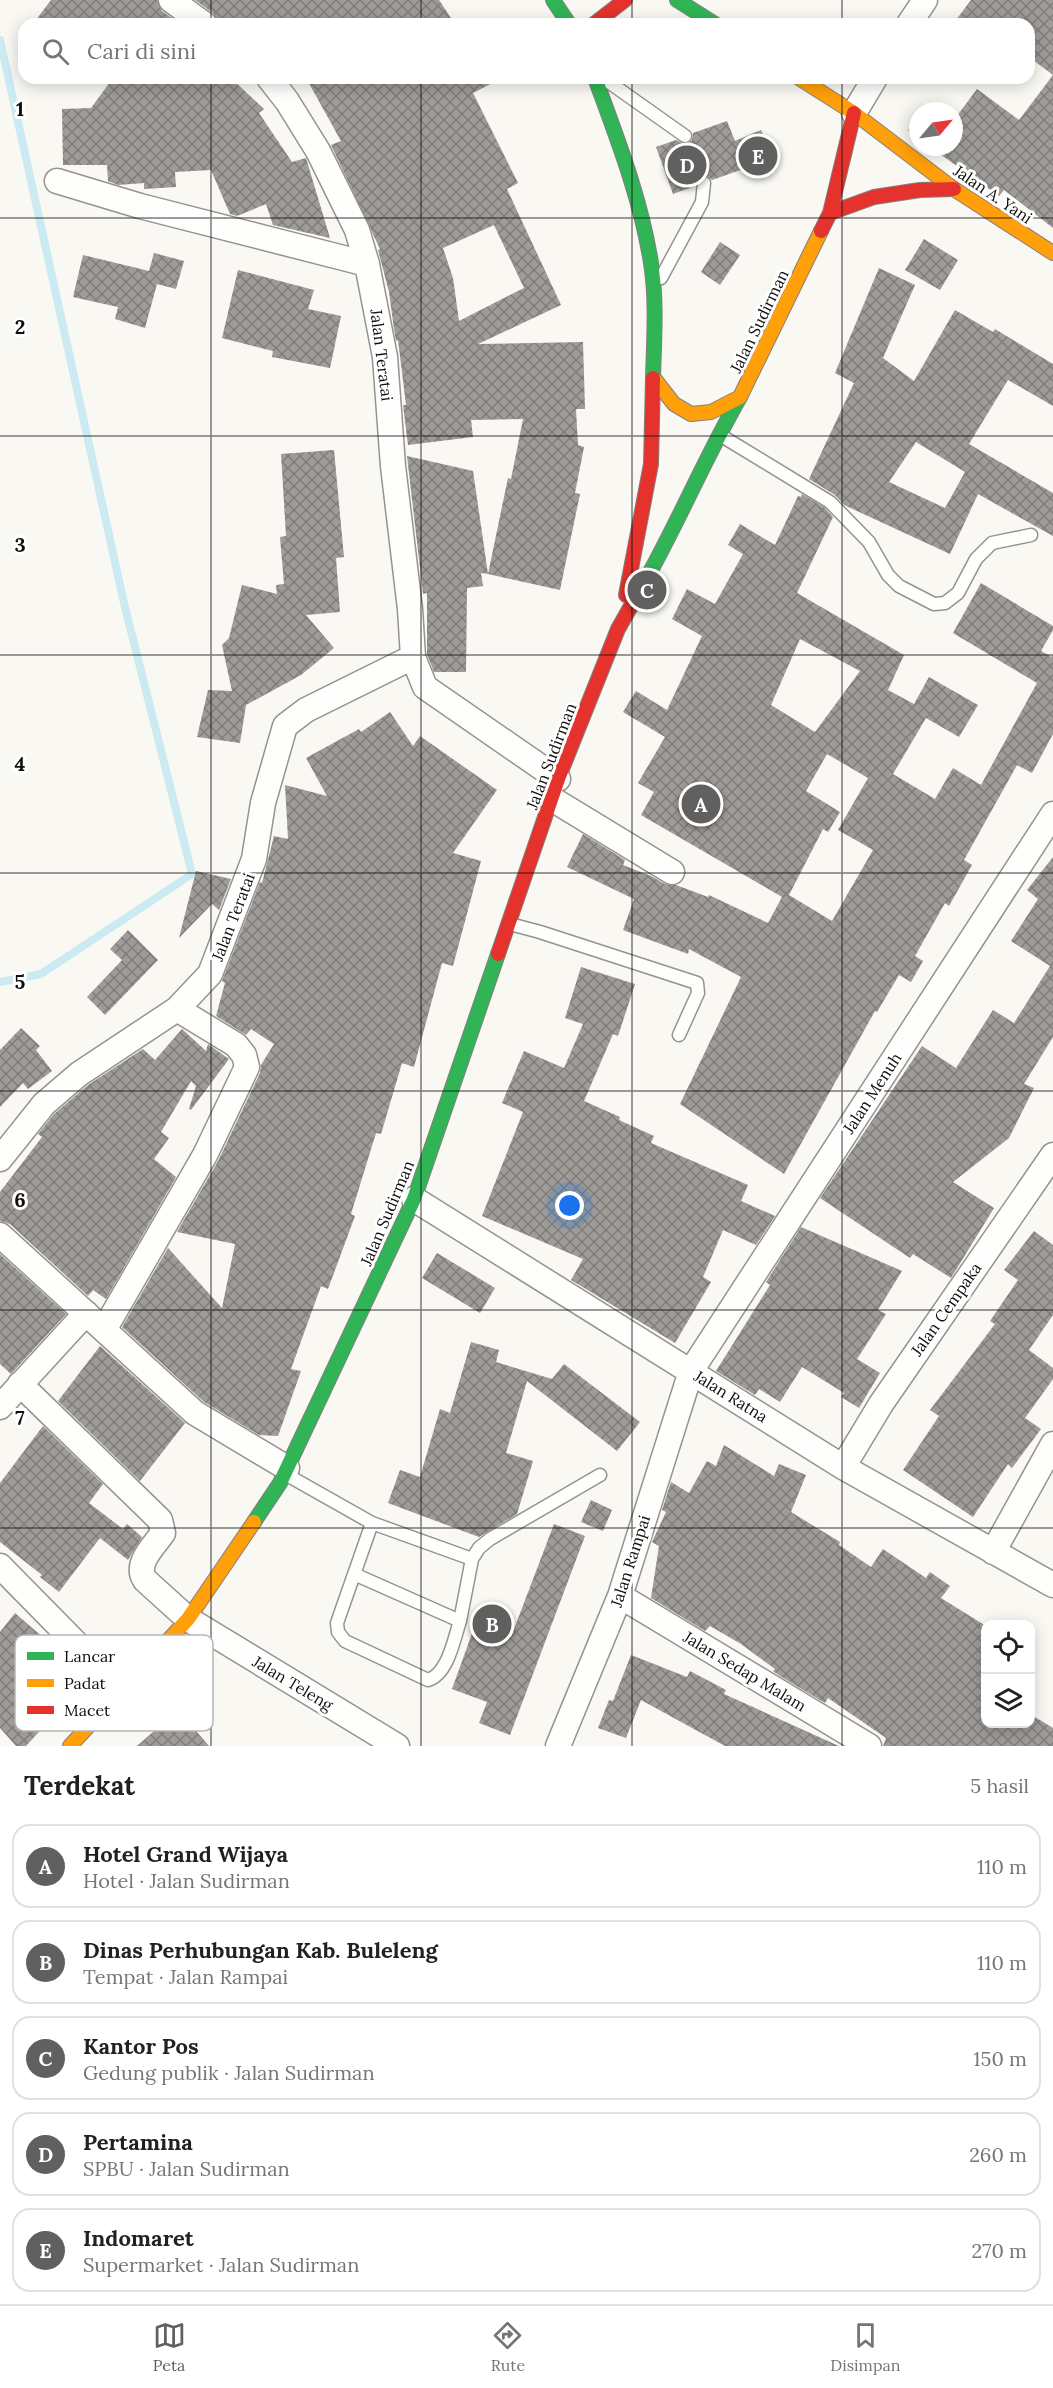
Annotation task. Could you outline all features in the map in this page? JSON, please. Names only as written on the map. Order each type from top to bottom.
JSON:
[{"type":"main road","points":[[553,0],[565,18]]},
{"type":"main road","points":[[599,18],[625,0]]},
{"type":"main road","points":[[677,0],[706,18]]},
{"type":"main road","name":"Jalan Sudirman","points":[[597,84],[637,205],[646,238],[654,290],[651,464],[618,629]]},
{"type":"main road","name":"Jalan A. Yani","points":[[808,84],[854,113],[954,189],[1053,253]]},
{"type":"main road","name":"Jalan Sudirman","points":[[173,1635],[188,1619],[286,1470],[414,1199],[555,789],[618,629],[667,542],[830,213],[854,113]]},
{"type":"main road","points":[[830,213],[874,198],[920,190],[954,189]]},
{"type":"main road","points":[[653,378],[676,405],[693,415],[711,413],[740,397]]},
{"type":"main road","name":"Jalan Sudirman","points":[[70,1746],[84,1731]]},
{"type":"street","points":[[171,0],[196,18]]},
{"type":"street","points":[[913,18],[925,0]]},
{"type":"street","name":"Jalan Teratai","points":[[273,84],[287,101],[318,151],[357,230],[367,264],[385,357],[393,466],[410,609],[413,657],[425,687],[555,789],[672,872]]},
{"type":"street","points":[[854,113],[871,84]]},
{"type":"street","points":[[57,181],[140,206],[367,264]]},
{"type":"street","name":"Jalan Teratai","points":[[0,1159],[44,1104],[80,1074],[177,1009],[210,974],[254,860],[263,803],[285,726],[306,710],[413,657]]},
{"type":"street","name":"Jalan Menuh","points":[[691,1371],[1053,814]]},
{"type":"street","points":[[104,1330],[205,1155],[247,1067],[244,1055],[236,1045],[177,1009]]},
{"type":"street","name":"Jalan Cempaka","points":[[843,1467],[881,1404],[1053,1155]]},
{"type":"street","name":"Jalan Ratna","points":[[414,1199],[843,1467],[1053,1585]]},
{"type":"street","points":[[0,1235],[195,1413],[286,1470]]},
{"type":"street","points":[[0,1407],[86,1313]]},
{"type":"street","name":"Jalan Rampai","points":[[558,1746],[620,1596],[691,1371]]},
{"type":"street","name":"Jalan Teleng","points":[[20,1384],[160,1520],[163,1533],[141,1565],[141,1574],[145,1580],[188,1619],[398,1746]]},
{"type":"street","points":[[993,1552],[1053,1444]]},
{"type":"street","points":[[0,1566],[68,1635]]},
{"type":"street","name":"Jalan Sedap Malam","points":[[620,1596],[869,1746]]},
{"type":"lane","points":[[611,84],[686,136]]},
{"type":"lane","points":[[654,290],[702,202],[704,183]]},
{"type":"lane","points":[[719,434],[830,502],[869,542],[888,575],[899,586],[934,604],[945,603],[958,593],[976,559],[992,543],[1031,535]]},
{"type":"lane","points":[[509,924],[697,983],[698,993],[679,1035]]},
{"type":"lane","points":[[286,1470],[372,1523],[472,1559]]},
{"type":"lane","points":[[372,1523],[337,1623],[338,1632],[345,1641],[428,1680],[436,1678],[442,1671],[460,1621],[472,1559],[479,1548],[489,1539],[600,1475]]},
{"type":"lane","points":[[354,1574],[460,1621]]},
{"type":"building","points":[[51,0],[157,0],[162,11],[172,18],[38,18]]},
{"type":"building","points":[[195,0],[439,0],[451,18],[215,18],[213,13]]},
{"type":"building","points":[[971,0],[1053,0],[1053,75],[1035,62],[1035,18],[958,18]]},
{"type":"building","points":[[1053,75],[1053,228],[1004,190],[999,196],[943,156],[963,156],[963,108],[977,89],[1019,120]]},
{"type":"building","points":[[109,84],[237,84],[264,109],[259,113],[292,162],[306,158],[330,238],[273,225],[266,204],[237,216],[230,214],[211,170],[175,172],[176,187],[144,189],[144,183],[118,185],[108,181],[107,165],[63,165],[62,109],[91,108]]},
{"type":"building","points":[[309,84],[490,84],[473,93],[518,183],[507,189],[561,305],[478,344],[583,342],[585,409],[576,409],[578,445],[584,447],[575,493],[580,494],[560,590],[488,574],[523,419],[471,420],[473,437],[408,445],[403,405],[406,405],[398,340],[396,341],[389,292],[378,250],[380,249],[331,145],[341,141]],"holes":[[[494,225],[524,288],[459,321],[453,278],[443,248]]]},
{"type":"building","points":[[727,121],[735,141],[761,130],[775,163],[754,172],[752,166],[712,180],[708,176],[701,175],[695,186],[673,194],[656,147],[676,140],[688,144],[692,140],[693,133]]},
{"type":"building","points":[[924,239],[958,260],[940,290],[905,270]]},
{"type":"building","points":[[720,242],[740,255],[720,285],[701,272]]},
{"type":"building","points":[[154,253],[184,261],[176,289],[157,284],[145,328],[115,319],[118,307],[73,297],[83,255],[149,271]]},
{"type":"building","points":[[879,268],[915,285],[883,358],[914,381],[955,310],[993,332],[995,329],[1053,364],[1053,406],[1008,380],[969,444],[1053,493],[1053,536],[978,494],[950,554],[844,505],[835,495],[809,479],[854,383],[835,373]],"holes":[[[916,442],[965,472],[945,508],[889,482]]]},
{"type":"building","points":[[238,270],[314,290],[308,309],[341,316],[330,368],[272,357],[273,351],[222,338]]},
{"type":"building","points":[[334,450],[344,557],[336,558],[340,612],[306,615],[334,648],[301,675],[246,705],[240,743],[197,737],[208,690],[232,691],[222,645],[229,638],[242,585],[277,594],[276,585],[284,584],[280,537],[286,536],[281,454]]},
{"type":"building","points":[[407,456],[473,471],[488,574],[481,573],[483,586],[467,588],[466,672],[434,672],[427,654],[427,593],[423,594]]},
{"type":"building","points":[[802,494],[825,508],[833,517],[797,593],[904,655],[888,690],[914,704],[929,677],[978,705],[959,737],[926,718],[893,774],[935,799],[953,768],[981,785],[1037,683],[953,633],[981,583],[1053,626],[1041,651],[1052,657],[1053,654],[1053,734],[1032,773],[1017,765],[964,860],[972,865],[949,906],[945,903],[915,956],[923,961],[911,982],[899,975],[877,1012],[875,1011],[784,1174],[680,1104],[741,977],[689,949],[688,954],[623,930],[634,899],[567,867],[583,834],[625,860],[623,865],[665,884],[676,885],[708,897],[709,895],[768,923],[782,897],[641,815],[654,792],[638,783],[665,737],[623,712],[636,691],[667,710],[702,636],[672,619],[687,589],[715,604],[743,554],[728,545],[740,524],[775,545],[798,496],[801,497]],"holes":[[[800,639],[860,671],[815,732],[771,705]],[[827,754],[868,778],[838,830],[873,850],[832,921],[789,895],[823,829],[828,832],[840,812],[806,791]]]},
{"type":"building","points":[[390,712],[413,746],[420,736],[497,790],[453,853],[481,861],[453,966],[442,963],[414,1067],[402,1063],[381,1134],[376,1133],[351,1214],[355,1216],[328,1289],[321,1286],[291,1369],[301,1371],[278,1436],[259,1435],[204,1402],[122,1327],[168,1248],[222,1308],[235,1244],[177,1232],[218,1161],[260,1073],[261,1065],[274,1044],[251,1029],[246,1035],[216,1016],[225,983],[222,981],[260,882],[262,883],[274,836],[288,839],[285,785],[327,796],[306,758],[359,729],[361,732]]},
{"type":"building","points":[[1053,857],[1053,1037],[1024,1084],[1034,1088],[1009,1138],[953,1182],[994,1208],[951,1278],[913,1254],[910,1258],[820,1198],[922,1046],[956,1068],[993,1010],[1014,1023],[1050,966],[1011,941],[1038,899],[1027,890]]},
{"type":"building","points":[[196,871],[231,879],[219,910],[212,904],[179,938]]},
{"type":"building","points":[[128,930],[158,960],[105,1015],[87,997],[122,960],[110,949]]},
{"type":"building","points":[[581,967],[635,984],[618,1036],[613,1034],[584,1101],[654,1136],[651,1143],[748,1185],[741,1201],[775,1216],[756,1245],[723,1230],[703,1277],[711,1282],[675,1343],[571,1280],[583,1259],[482,1216],[523,1112],[502,1103],[524,1051],[564,1068],[583,1024],[565,1018]]},
{"type":"building","points":[[21,1028],[40,1046],[36,1050],[52,1071],[28,1089],[23,1083],[0,1107],[0,1050]]},
{"type":"building","points":[[182,1029],[206,1051],[208,1044],[229,1059],[191,1110],[189,1109],[196,1086],[191,1081],[161,1132],[169,1138],[154,1159],[176,1177],[106,1299],[93,1290],[88,1296],[10,1224],[0,1221],[0,1192],[42,1137],[38,1134],[54,1114],[88,1085],[143,1049],[155,1060]]},
{"type":"building","points":[[801,1227],[902,1271],[878,1310],[886,1314],[857,1359],[880,1373],[859,1408],[841,1397],[844,1393],[802,1367],[780,1402],[759,1389],[755,1395],[716,1371],[770,1285],[766,1282]]},
{"type":"building","points":[[1034,1231],[1053,1245],[1053,1315],[1029,1350],[1053,1368],[1053,1379],[1025,1418],[1041,1429],[1012,1468],[1008,1464],[973,1517],[903,1470],[939,1416],[930,1410],[995,1324],[990,1321],[1018,1280],[1004,1270]]},
{"type":"building","points":[[437,1253],[495,1288],[480,1313],[422,1278]]},
{"type":"building","points":[[0,1254],[66,1314],[11,1374],[0,1364]]},
{"type":"building","points":[[471,1342],[499,1350],[496,1362],[552,1379],[564,1364],[640,1422],[617,1451],[527,1381],[506,1453],[533,1461],[517,1514],[479,1537],[388,1503],[400,1470],[420,1477],[440,1409],[450,1413]]},
{"type":"building","points":[[100,1346],[185,1423],[140,1481],[58,1401]]},
{"type":"building","points":[[43,1426],[103,1484],[89,1503],[123,1529],[127,1524],[142,1537],[128,1560],[100,1538],[59,1592],[40,1577],[42,1575],[0,1542],[0,1483]]},
{"type":"building","points":[[724,1445],[774,1476],[779,1464],[806,1475],[791,1512],[840,1542],[839,1545],[871,1567],[883,1549],[926,1578],[930,1572],[950,1586],[941,1598],[981,1623],[981,1728],[1035,1728],[1035,1717],[1053,1728],[1053,1746],[883,1746],[886,1738],[828,1698],[825,1703],[780,1676],[773,1671],[775,1669],[741,1644],[710,1626],[705,1631],[651,1598],[659,1546],[652,1542],[666,1512],[662,1510],[671,1482],[689,1493],[707,1461],[716,1466]]},
{"type":"building","points":[[591,1500],[612,1510],[603,1531],[581,1522]]},
{"type":"building","points":[[554,1524],[585,1536],[510,1735],[479,1723],[487,1702],[452,1689],[475,1625],[511,1637]]},
{"type":"building","points":[[15,1613],[40,1635],[15,1635],[15,1731],[40,1731],[26,1746],[16,1746],[0,1728],[0,1632]]},
{"type":"building","points":[[631,1655],[687,1677],[690,1671],[726,1690],[724,1694],[839,1746],[725,1746],[641,1700],[626,1738],[598,1728],[609,1700],[613,1701]]},
{"type":"building","points":[[154,1731],[196,1731],[209,1746],[137,1746]]},
{"type":"waterway","points":[[0,40],[124,603],[192,874],[41,974],[0,982]]},
{"type":"traffic: fast","points":[[553,0],[565,18]]},
{"type":"traffic: fast","points":[[677,0],[706,18]]},
{"type":"traffic: fast","points":[[597,84],[628,169],[647,239],[654,292],[653,378],[656,381]]},
{"type":"traffic: fast","points":[[643,585],[740,397]]},
{"type":"traffic: fast","points":[[254,1522],[280,1483],[414,1199],[498,954]]},
{"type":"traffic: slow","points":[[808,84],[854,113],[954,189],[1053,253]]},
{"type":"traffic: slow","points":[[656,381],[674,404],[691,414],[711,412],[740,397],[821,231]]},
{"type":"traffic: slow","points":[[173,1635],[188,1619],[254,1522]]},
{"type":"traffic: slow","points":[[70,1746],[84,1731]]},
{"type":"traffic: jam","points":[[602,18],[625,0]]},
{"type":"traffic: jam","points":[[821,231],[830,213],[854,113]]},
{"type":"traffic: jam","points":[[830,213],[874,197],[920,190],[954,189]]},
{"type":"traffic: jam","points":[[626,595],[651,464],[653,378]]},
{"type":"traffic: jam","points":[[498,954],[558,779],[618,629],[643,585]]},
{"type":"place","name":"Indomaret","points":[[758,156]]},
{"type":"place","name":"Pertamina","points":[[687,165]]},
{"type":"place","name":"Kantor Pos","points":[[647,590]]},
{"type":"place","name":"Hotel Grand Wijaya","points":[[701,804]]},
{"type":"place","name":"Dinas Perhubungan Kab. Buleleng","points":[[492,1624]]}]
